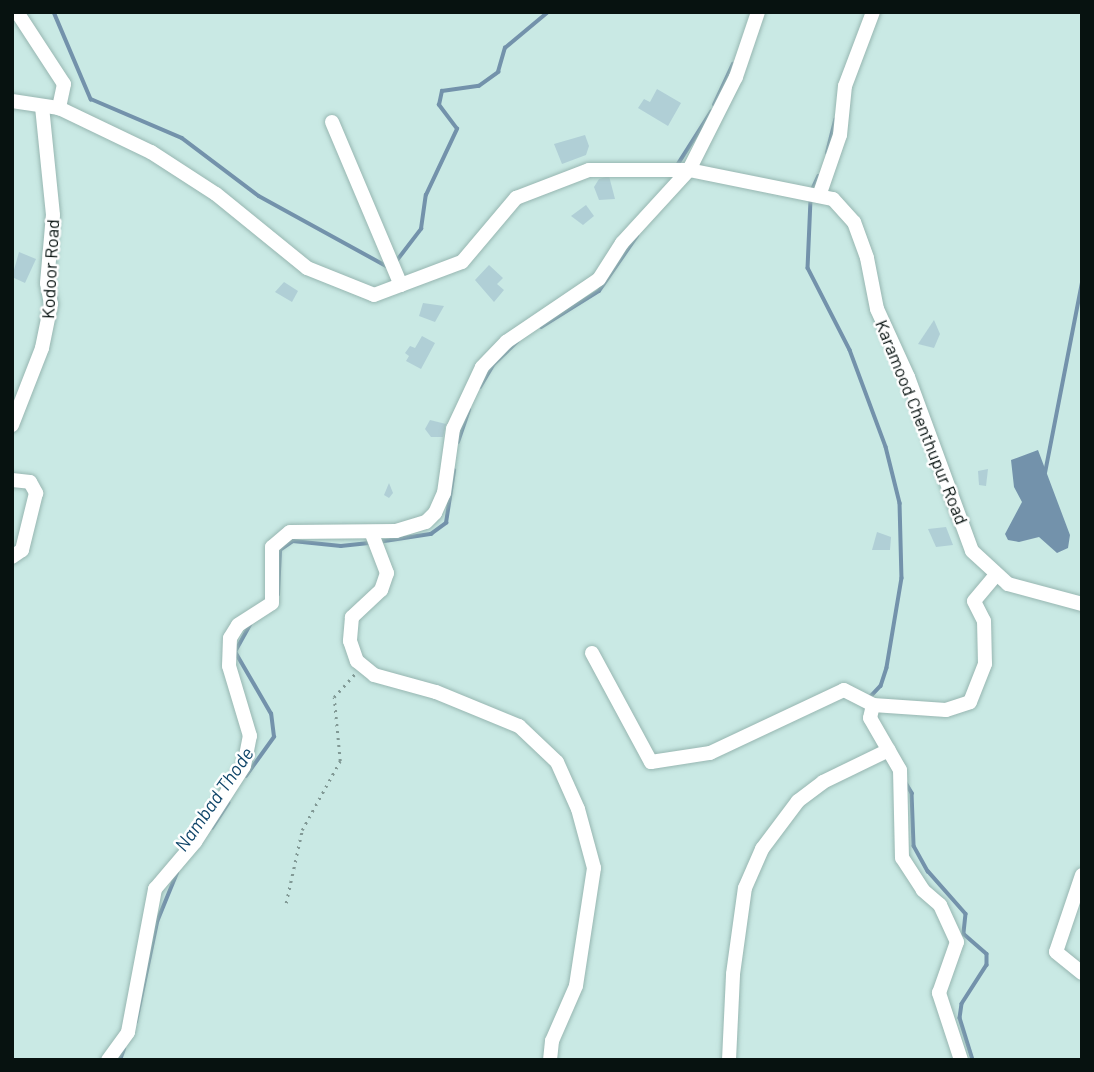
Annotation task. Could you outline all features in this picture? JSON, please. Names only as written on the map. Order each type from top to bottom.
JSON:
[{"type":"street","points":[[17,12],[64,84],[59,108]]},
{"type":"street","points":[[108,1060],[128,1032],[155,889],[195,842],[244,766],[250,736],[229,666],[230,638],[238,625],[272,603],[272,547],[278,537],[290,532],[372,534],[426,522],[435,513],[444,493],[453,429],[482,367],[506,342],[599,279],[622,243],[685,170],[736,77],[758,12]]},
{"type":"street","points":[[12,101],[59,108],[151,152],[216,194],[307,268],[374,295],[462,262],[516,198],[589,170],[685,170],[814,195],[840,135],[845,86],[873,12]]},
{"type":"street","name":"Kodoor Road","points":[[12,425],[42,348],[51,304],[47,283],[53,215],[42,107]]},
{"type":"street","points":[[332,122],[401,285]]},
{"type":"street","name":"Karamood Chenthupur Road","points":[[814,195],[833,199],[854,222],[867,258],[877,309],[908,377],[972,551],[1009,584],[1082,604]]},
{"type":"street","points":[[12,480],[30,482],[36,493],[23,550],[12,557]]},
{"type":"street","points":[[372,534],[387,573],[381,590],[352,617],[349,632],[352,653],[362,666],[374,675],[416,685],[507,718],[557,762],[578,809],[594,868],[576,986],[552,1041],[550,1060]]},
{"type":"street","points":[[592,653],[651,762],[710,753],[844,690],[880,706],[946,709],[970,702],[981,684],[985,664],[984,621],[974,601],[997,574]]},
{"type":"street","points":[[880,706],[870,718],[900,770],[902,858],[923,890],[940,905],[957,942],[939,993],[961,1060]]},
{"type":"street","points":[[729,1060],[733,974],[745,888],[762,849],[798,801],[814,788],[888,750]]},
{"type":"street","points":[[1082,875],[1056,952],[1082,973]]},
{"type":"path","points":[[286,903],[302,830],[340,761],[334,697],[362,666]]},
{"type":"water","points":[[1038,450],[1070,535],[1068,548],[1057,553],[1039,537],[1019,542],[1008,540],[1005,534],[1022,502],[1014,487],[1011,460]]},
{"type":"building","points":[[657,89],[681,103],[668,126],[638,108],[644,99],[650,102]]},
{"type":"building","points":[[585,135],[589,146],[586,155],[562,164],[554,144]]},
{"type":"building","points":[[609,176],[615,199],[599,200],[594,187],[599,179]]},
{"type":"building","points":[[586,205],[594,216],[583,225],[571,216]]},
{"type":"building","points":[[19,252],[36,259],[25,283],[12,277]]},
{"type":"building","points":[[489,265],[503,278],[497,284],[504,290],[494,302],[475,280]]},
{"type":"building","points":[[284,282],[298,291],[292,302],[275,292]]},
{"type":"building","points":[[423,303],[444,306],[435,322],[419,316]]},
{"type":"building","points":[[934,320],[940,334],[934,348],[918,344]]},
{"type":"building","points":[[422,336],[435,343],[421,369],[406,361],[409,356],[405,353],[410,346],[415,348]]},
{"type":"building","points":[[430,420],[446,424],[443,437],[431,437],[425,429]]},
{"type":"building","points":[[988,469],[986,486],[979,485],[978,471]]},
{"type":"building","points":[[389,483],[393,493],[389,498],[384,495]]},
{"type":"building","points":[[946,527],[953,545],[936,547],[928,529]]},
{"type":"building","points":[[877,532],[891,537],[890,550],[872,550]]},
{"type":"waterway","points":[[54,12],[91,99],[182,138],[259,196],[388,267]]},
{"type":"waterway","points":[[395,263],[421,229],[426,195],[457,129],[439,105],[442,91],[479,86],[498,72],[505,48],[548,12]]},
{"type":"waterway","name":"Nambad Thode","points":[[714,105],[733,64]]},
{"type":"waterway","name":"Nambad Thode","points":[[678,164],[711,112]]},
{"type":"waterway","points":[[827,153],[835,120]]},
{"type":"waterway","points":[[811,192],[818,177]]},
{"type":"waterway","points":[[811,200],[808,268],[850,350],[886,447],[900,503],[902,578],[887,668],[881,686],[870,698]]},
{"type":"waterway","name":"Nambad Thode","points":[[541,327],[599,291],[637,236]]},
{"type":"waterway","points":[[1045,473],[1082,283]]},
{"type":"waterway","name":"Nambad Thode","points":[[480,387],[494,364],[517,342]]},
{"type":"waterway","name":"Nambad Thode","points":[[458,442],[469,410]]},
{"type":"waterway","name":"Nambad Thode","points":[[378,542],[431,534],[446,523],[454,471]]},
{"type":"waterway","name":"Nambad Thode","points":[[278,595],[280,550],[293,541],[341,546],[371,543]]},
{"type":"waterway","name":"Nambad Thode","points":[[246,776],[274,737],[271,714],[235,652],[250,625]]},
{"type":"waterway","points":[[906,783],[912,793],[914,846],[928,871],[966,914],[964,934],[987,954],[987,965],[962,1004],[960,1018],[973,1060]]},
{"type":"waterway","name":"Nambad Thode","points":[[212,828],[228,803]]},
{"type":"waterway","name":"Nambad Thode","points":[[136,1022],[157,922],[177,873]]},
{"type":"waterway","name":"Nambad Thode","points":[[120,1060],[124,1049]]}]
